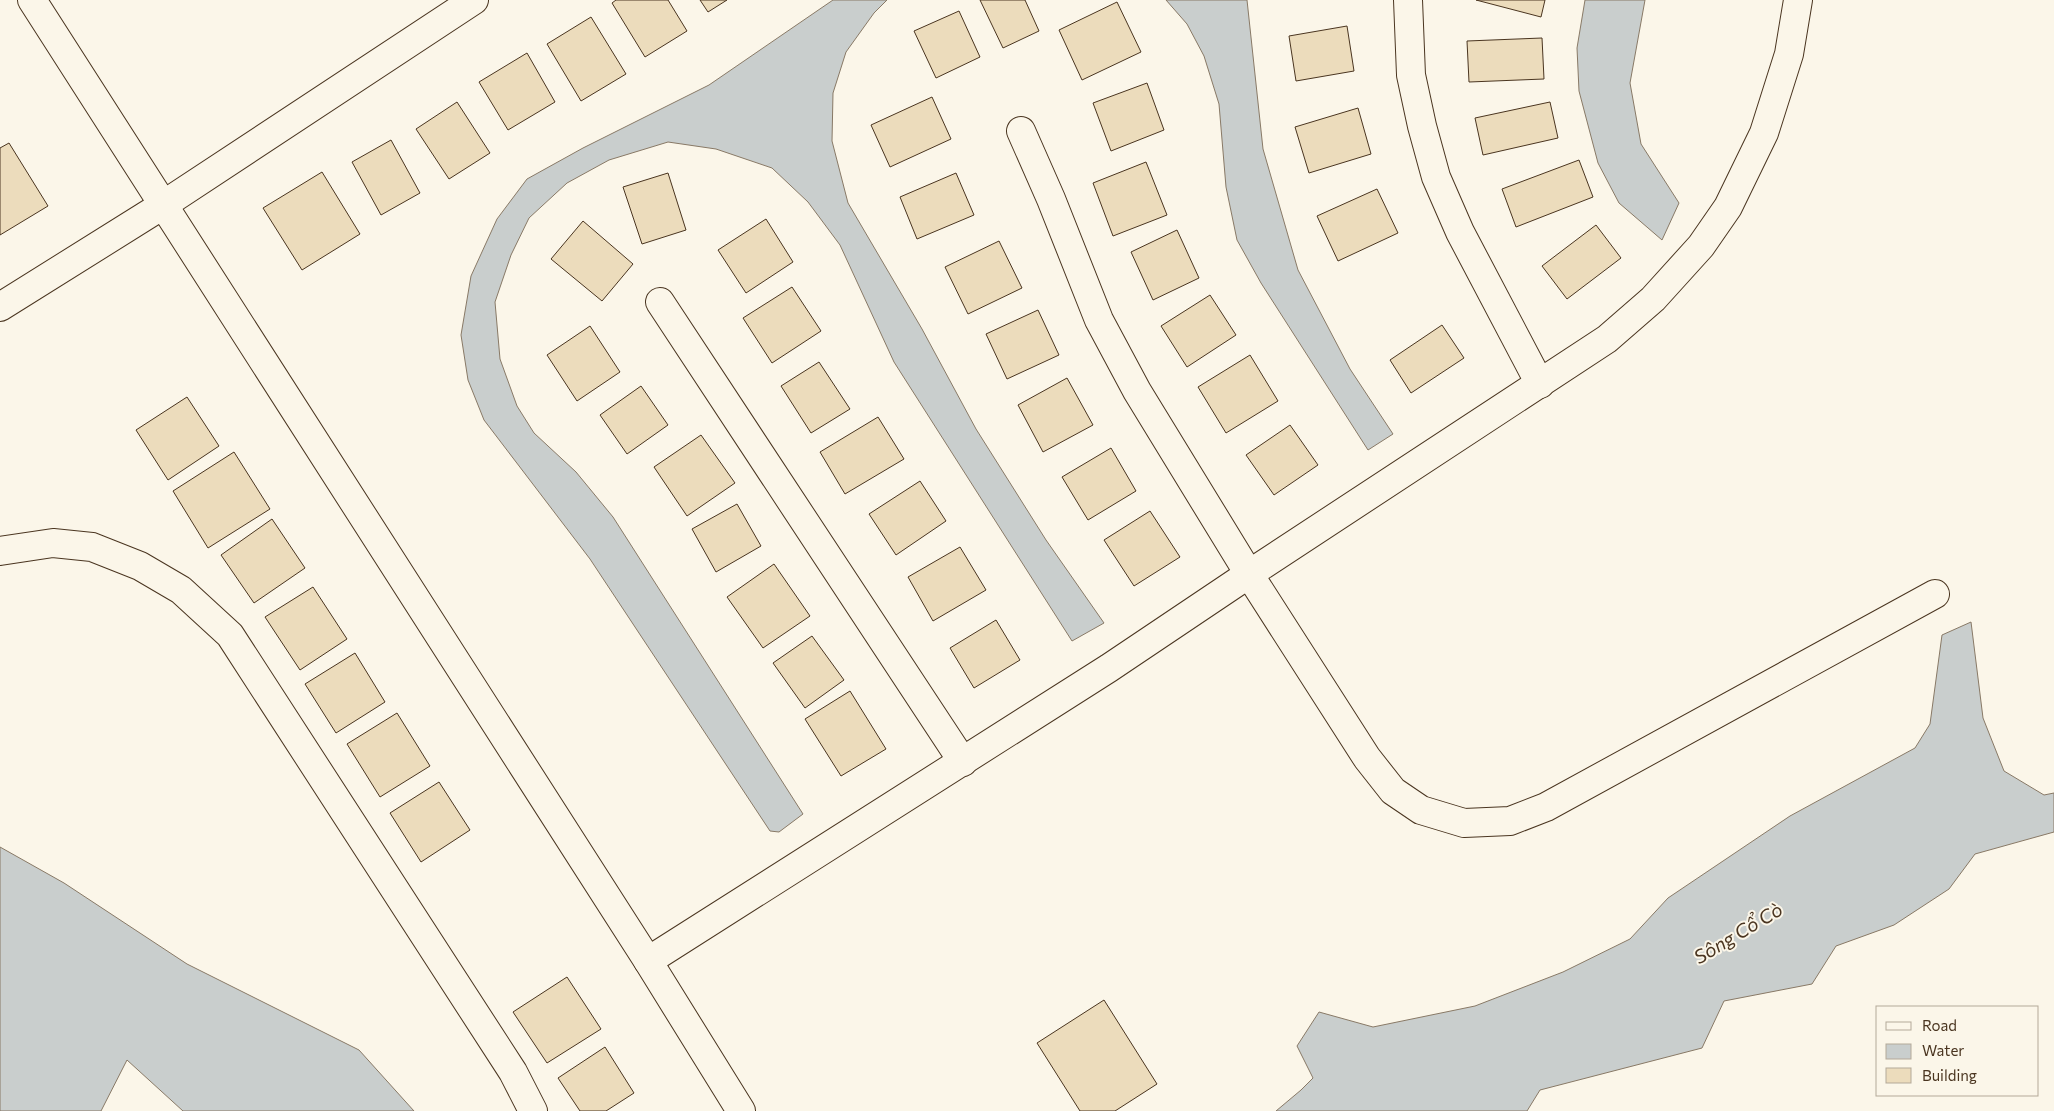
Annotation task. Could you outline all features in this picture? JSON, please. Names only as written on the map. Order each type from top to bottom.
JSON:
[{"type":"street","points":[[32,0],[648,961],[741,1111]]},
{"type":"street","points":[[0,307],[163,206],[474,0]]},
{"type":"street","points":[[1408,0],[1411,75],[1436,177],[1460,232],[1540,384]]},
{"type":"street","points":[[648,961],[1109,668],[1607,339],[1653,299],[1700,246],[1728,207],[1764,133],[1789,54],[1798,0]]},
{"type":"street","points":[[1021,131],[1051,199],[1099,320],[1136,391],[1249,574],[1367,758],[1393,792],[1421,810],[1464,823],[1510,821],[1546,807],[1935,594]]},
{"type":"street","points":[[660,302],[963,762]]},
{"type":"street","points":[[0,551],[53,543],[92,547],[140,566],[181,590],[230,635],[513,1072],[533,1111]]},
{"type":"water","points":[[833,0],[887,0],[874,13],[846,52],[833,93],[832,141],[848,203],[922,329],[976,429],[1046,540],[1104,623],[1072,641],[894,362],[840,245],[808,202],[772,168],[716,149],[668,142],[609,160],[567,183],[529,218],[511,255],[495,302],[500,359],[517,406],[534,433],[576,472],[613,517],[803,814],[779,832],[770,831],[590,559],[484,420],[468,380],[461,335],[471,276],[497,219],[527,179],[583,148],[709,85]]},
{"type":"water","points":[[1166,0],[1247,0],[1263,149],[1298,270],[1350,369],[1393,434],[1368,450],[1261,283],[1237,240],[1226,187],[1219,104],[1204,56],[1187,24]]},
{"type":"water","points":[[1585,0],[1645,0],[1630,83],[1641,144],[1679,203],[1662,240],[1619,203],[1598,163],[1579,91],[1577,48]]},
{"type":"water","name":"Sông Cổ Cò","points":[[1971,622],[1983,718],[2004,771],[2044,795],[2054,793],[2054,832],[1975,854],[1949,889],[1894,925],[1836,946],[1812,984],[1724,1001],[1702,1048],[1540,1090],[1527,1111],[1276,1111],[1313,1078],[1297,1046],[1319,1012],[1373,1027],[1475,1006],[1563,972],[1630,939],[1668,898],[1790,816],[1915,748],[1930,724],[1942,635]]},
{"type":"water","points":[[0,847],[64,883],[187,964],[359,1050],[414,1111],[183,1111],[127,1060],[101,1111],[0,1111]]},
{"type":"building","points":[[616,0],[668,0],[687,31],[645,57],[612,3]]},
{"type":"building","points":[[700,0],[727,0],[708,12]]},
{"type":"building","points":[[980,0],[1025,0],[1039,31],[1003,48]]},
{"type":"building","points":[[1476,0],[1545,0],[1541,17]]},
{"type":"building","points":[[1117,2],[1141,52],[1082,80],[1059,30]]},
{"type":"building","points":[[959,11],[980,57],[936,78],[914,31]]},
{"type":"building","points":[[591,17],[626,74],[581,101],[547,44]]},
{"type":"building","points":[[1347,26],[1354,71],[1296,81],[1289,36]]},
{"type":"building","points":[[1542,38],[1544,79],[1469,82],[1467,41]]},
{"type":"building","points":[[527,53],[555,102],[508,130],[479,82]]},
{"type":"building","points":[[1147,83],[1164,130],[1111,151],[1093,103]]},
{"type":"building","points":[[932,97],[951,139],[890,167],[871,125]]},
{"type":"building","points":[[457,102],[490,153],[449,179],[416,129]]},
{"type":"building","points":[[1550,102],[1558,138],[1483,155],[1475,118]]},
{"type":"building","points":[[1358,108],[1371,154],[1309,173],[1295,127]]},
{"type":"building","points":[[391,140],[420,193],[381,215],[352,162]]},
{"type":"building","points":[[9,143],[48,206],[0,235],[0,148]]},
{"type":"building","points":[[1579,160],[1593,197],[1516,227],[1502,189]]},
{"type":"building","points":[[1146,162],[1167,215],[1113,236],[1093,183]]},
{"type":"building","points":[[322,172],[360,234],[302,270],[263,208]]},
{"type":"building","points":[[668,173],[686,230],[642,244],[623,187]]},
{"type":"building","points":[[956,173],[974,215],[917,239],[900,197]]},
{"type":"building","points":[[1377,189],[1398,233],[1338,261],[1317,216]]},
{"type":"building","points":[[766,219],[793,262],[746,293],[718,250]]},
{"type":"building","points":[[583,221],[633,264],[602,301],[551,259]]},
{"type":"building","points":[[1596,225],[1621,258],[1567,299],[1542,266]]},
{"type":"building","points":[[1177,230],[1199,278],[1153,300],[1131,252]]},
{"type":"building","points":[[999,241],[1022,288],[968,314],[945,267]]},
{"type":"building","points":[[792,287],[821,331],[772,363],[743,318]]},
{"type":"building","points":[[1210,295],[1236,335],[1187,367],[1161,326]]},
{"type":"building","points":[[1038,310],[1059,355],[1007,379],[986,334]]},
{"type":"building","points":[[1442,325],[1464,358],[1411,393],[1390,360]]},
{"type":"building","points":[[590,326],[620,372],[577,401],[547,355]]},
{"type":"building","points":[[1250,355],[1278,401],[1226,433],[1198,387]]},
{"type":"building","points":[[819,362],[850,409],[811,433],[781,386]]},
{"type":"building","points":[[1067,378],[1093,425],[1043,452],[1018,405]]},
{"type":"building","points":[[641,386],[668,425],[627,454],[600,415]]},
{"type":"building","points":[[187,397],[219,446],[168,480],[136,430]]},
{"type":"building","points":[[878,417],[904,459],[845,494],[820,452]]},
{"type":"building","points":[[1290,425],[1318,465],[1274,495],[1246,455]]},
{"type":"building","points":[[701,435],[735,483],[687,516],[654,467]]},
{"type":"building","points":[[1111,448],[1136,491],[1088,520],[1062,477]]},
{"type":"building","points":[[234,452],[270,509],[208,548],[173,491]]},
{"type":"building","points":[[920,481],[946,521],[896,555],[869,514]]},
{"type":"building","points":[[737,504],[761,546],[716,572],[692,529]]},
{"type":"building","points":[[1150,511],[1180,557],[1134,586],[1104,540]]},
{"type":"building","points":[[272,519],[305,568],[254,603],[221,555]]},
{"type":"building","points":[[960,547],[986,590],[933,621],[908,577]]},
{"type":"building","points":[[774,564],[810,616],[763,648],[727,597]]},
{"type":"building","points":[[313,587],[347,639],[300,670],[265,617]]},
{"type":"building","points":[[996,620],[1020,660],[974,688],[950,648]]},
{"type":"building","points":[[812,636],[844,680],[805,708],[773,663]]},
{"type":"building","points":[[355,653],[385,702],[336,733],[305,684]]},
{"type":"building","points":[[850,691],[886,749],[841,776],[805,719]]},
{"type":"building","points":[[397,713],[430,766],[380,797],[347,744]]},
{"type":"building","points":[[439,782],[470,830],[421,862],[390,813]]},
{"type":"building","points":[[567,977],[601,1029],[547,1063],[513,1012]]},
{"type":"building","points":[[1104,1000],[1157,1084],[1115,1111],[1080,1111],[1037,1043]]},
{"type":"building","points":[[605,1047],[634,1093],[606,1111],[580,1111],[558,1078]]}]
